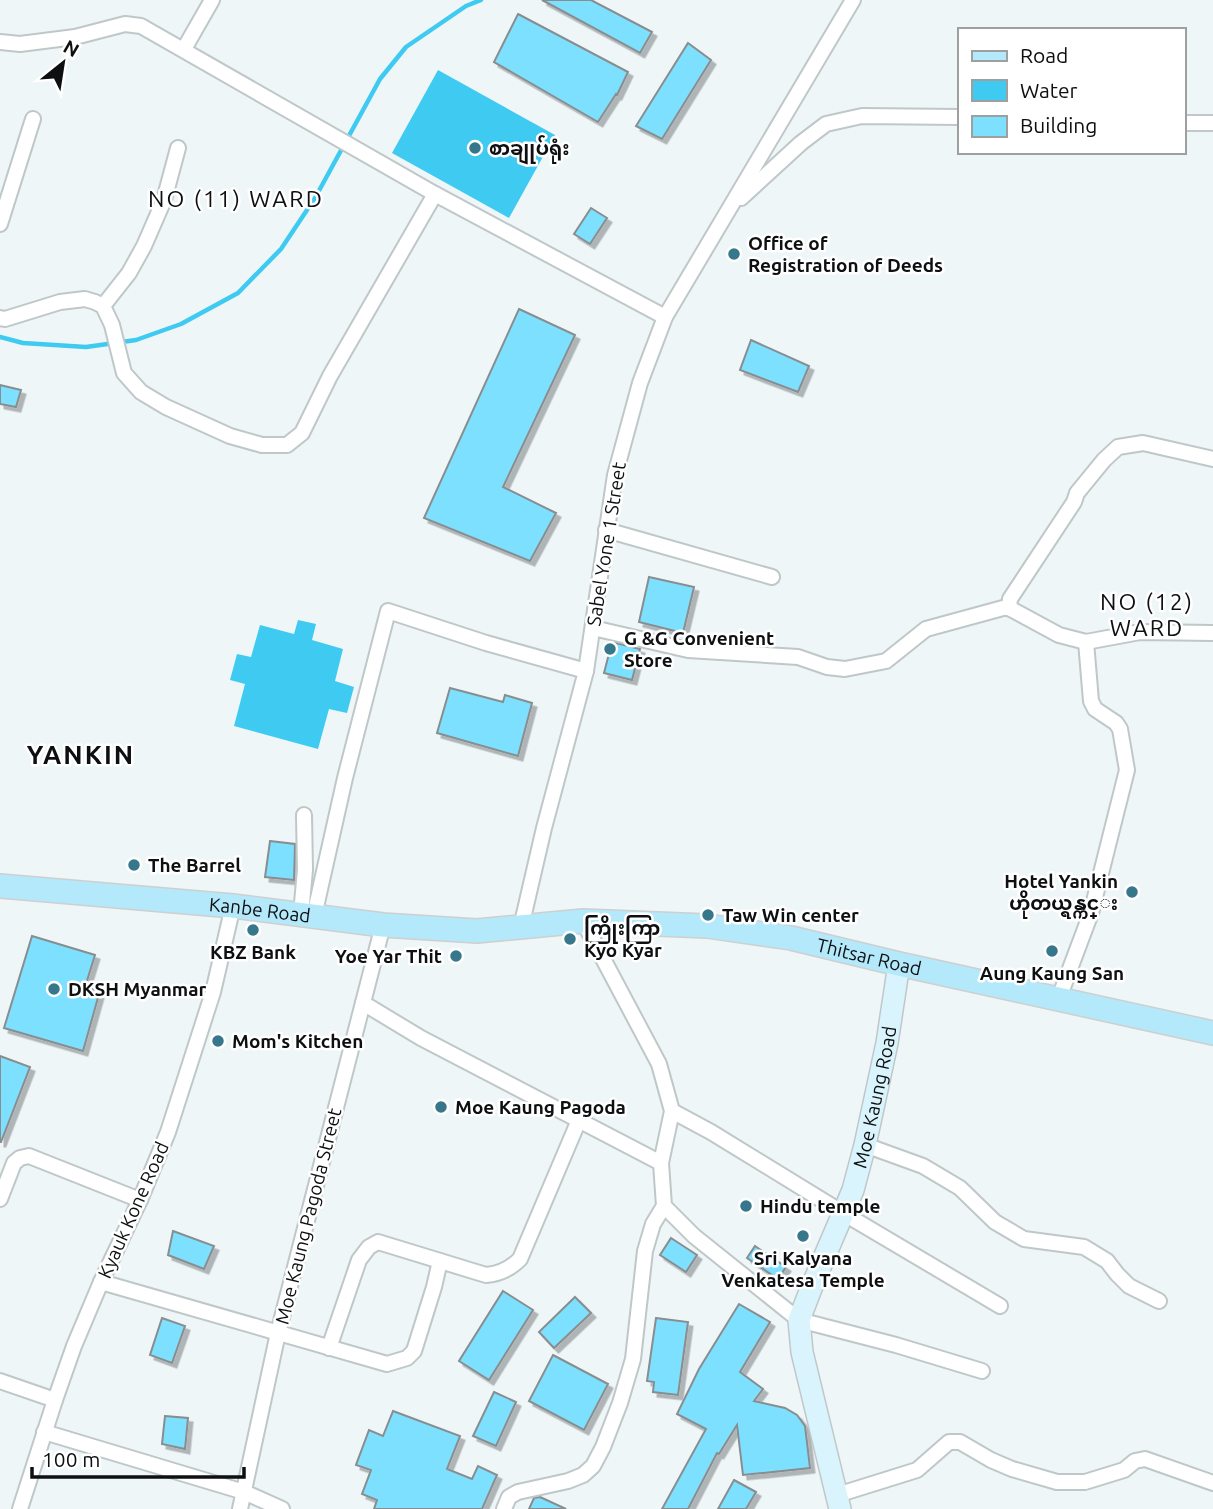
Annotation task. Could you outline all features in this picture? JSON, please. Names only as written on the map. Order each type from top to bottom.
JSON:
[{"type":"main road","name":"Kanbe Road","points":[[0,886],[233,906],[383,925],[477,931],[521,927]]},
{"type":"main road","name":"Thitsar Road","points":[[521,927],[583,921],[707,926],[791,938],[1213,1034]]},
{"type":"main road","name":"Moe Kaung Road","points":[[839,1502],[802,1352],[799,1320],[853,1190],[887,1043],[899,964]]},
{"type":"street","points":[[184,49],[212,0]]},
{"type":"street","name":"Sabel Yone 1 Street","points":[[521,927],[586,671],[615,475],[640,383],[665,317],[853,0]]},
{"type":"street","points":[[0,42],[19,44],[75,37],[124,24],[141,26],[435,194],[665,317]]},
{"type":"street","points":[[728,210],[801,143],[826,124],[862,116],[958,117]]},
{"type":"street","points":[[0,224],[33,119]]},
{"type":"street","points":[[1185,123],[1213,123]]},
{"type":"street","points":[[103,306],[129,273],[144,246],[164,200],[178,148]]},
{"type":"street","points":[[0,318],[5,319],[60,302],[85,299],[96,302],[103,306],[112,325],[124,373],[141,393],[230,436],[262,445],[287,445],[302,433],[330,376],[435,194]]},
{"type":"street","points":[[1009,608],[1010,599],[1074,502],[1077,493],[1118,447],[1143,443],[1213,459]]},
{"type":"street","points":[[606,530],[772,577]]},
{"type":"street","points":[[593,628],[688,650],[798,657],[827,667],[845,669],[886,661],[926,629],[1009,608],[1059,635],[1086,642],[1140,632],[1213,633]]},
{"type":"street","points":[[307,915],[388,611],[486,643],[586,671]]},
{"type":"street","points":[[1059,998],[1091,913],[1127,771],[1120,729],[1116,723],[1095,709],[1091,701],[1086,642]]},
{"type":"street","points":[[304,816],[307,915]]},
{"type":"street","name":"Kyauk Kone Road","points":[[20,1509],[74,1346],[168,1132],[213,992],[233,906]]},
{"type":"street","points":[[504,1509],[509,1497],[517,1492],[568,1481],[583,1475],[593,1466],[620,1403],[633,1359],[645,1251],[653,1224],[664,1206],[661,1163],[671,1111],[659,1063],[583,921]]},
{"type":"street","name":"Moe Kaung Pagoda Street","points":[[240,1509],[278,1333],[383,925]]},
{"type":"street","points":[[363,1003],[421,1038],[661,1163]]},
{"type":"street","points":[[671,1111],[711,1132],[1000,1306]]},
{"type":"street","points":[[329,1348],[359,1260],[369,1247],[378,1242],[486,1275],[499,1274],[512,1267],[520,1259],[579,1120]]},
{"type":"street","points":[[865,1145],[923,1166],[960,1188],[995,1222],[1024,1239],[1084,1248],[1107,1261],[1129,1286],[1159,1301]]},
{"type":"street","points":[[0,1199],[14,1163],[29,1156],[140,1200]]},
{"type":"street","points":[[664,1206],[694,1236],[799,1320],[982,1371]]},
{"type":"street","points":[[101,1282],[387,1364],[407,1358],[414,1351],[440,1261]]},
{"type":"street","points":[[0,1381],[55,1400]]},
{"type":"street","points":[[44,1432],[244,1492],[282,1509]]},
{"type":"street","points":[[839,1502],[917,1470],[949,1442],[961,1442],[1012,1469],[1057,1482],[1084,1482],[1124,1470],[1135,1461],[1145,1459],[1213,1483]]},
{"type":"water","points":[[438,70],[555,135],[509,218],[392,153]]},
{"type":"water","points":[[298,620],[316,624],[312,640],[343,649],[335,681],[354,687],[347,713],[329,709],[318,749],[234,726],[245,684],[230,680],[237,654],[251,657],[260,625],[294,634]]},
{"type":"building","points":[[542,0],[591,0],[652,32],[640,53]]},
{"type":"building","points":[[518,14],[628,72],[617,95],[598,122],[494,62]]},
{"type":"building","points":[[688,43],[711,60],[662,139],[636,126]]},
{"type":"building","points":[[591,208],[607,218],[590,244],[574,234]]},
{"type":"building","points":[[519,309],[575,335],[503,487],[556,513],[530,561],[424,518]]},
{"type":"building","points":[[751,340],[809,366],[798,392],[740,370]]},
{"type":"building","points":[[0,385],[21,390],[16,407],[0,404]]},
{"type":"building","points":[[649,577],[694,587],[683,633],[639,622]]},
{"type":"building","points":[[612,642],[640,649],[632,680],[604,673]]},
{"type":"building","points":[[450,688],[503,702],[505,695],[532,703],[518,756],[437,733]]},
{"type":"building","points":[[270,841],[295,844],[294,880],[265,877]]},
{"type":"building","name":"DKSH Myanmar","points":[[32,936],[95,955],[86,984],[99,994],[83,1051],[4,1028]]},
{"type":"building","points":[[0,1056],[30,1067],[1,1142],[0,1142]]},
{"type":"building","points":[[173,1231],[214,1246],[204,1269],[168,1255]]},
{"type":"building","points":[[671,1238],[697,1255],[686,1272],[660,1255]]},
{"type":"building","points":[[755,1246],[786,1267],[778,1279],[747,1258]]},
{"type":"building","points":[[503,1291],[533,1310],[489,1380],[459,1361]]},
{"type":"building","points":[[575,1297],[591,1313],[554,1348],[539,1332]]},
{"type":"building","points":[[739,1304],[770,1322],[740,1372],[763,1389],[754,1401],[785,1408],[797,1415],[805,1426],[810,1468],[743,1475],[737,1425],[719,1454],[717,1453],[688,1509],[662,1509],[706,1429],[677,1414],[699,1369]]},
{"type":"building","points":[[162,1318],[185,1326],[172,1363],[150,1355]]},
{"type":"building","points":[[656,1318],[688,1322],[678,1395],[653,1392],[654,1382],[647,1381]]},
{"type":"building","points":[[553,1355],[608,1384],[584,1430],[529,1401]]},
{"type":"building","points":[[494,1392],[516,1402],[496,1446],[473,1436]]},
{"type":"building","points":[[393,1411],[460,1436],[447,1469],[472,1479],[478,1466],[497,1475],[482,1509],[374,1509],[377,1500],[362,1494],[371,1470],[356,1465],[369,1430],[383,1436]]},
{"type":"building","points":[[165,1416],[188,1418],[185,1449],[162,1444]]},
{"type":"building","points":[[734,1480],[756,1492],[746,1509],[718,1509]]},
{"type":"building","points":[[540,1497],[566,1509],[529,1509],[534,1498]]},
{"type":"waterway","points":[[0,337],[23,343],[86,347],[136,340],[181,324],[238,293],[281,249],[315,198],[380,79],[406,47],[466,6],[481,0]]},
{"type":"place","name":"စာချုပ်ရုံး","points":[[475,148]]},
{"type":"place","name":"Office of Registration of Deeds","points":[[734,254]]},
{"type":"place","name":"G &G Convenient Store","points":[[610,649]]},
{"type":"place","name":"The Barrel","points":[[134,865]]},
{"type":"place","name":"Hotel Yankin ဟိုတယ္ရန္ကင္း","points":[[1132,892]]},
{"type":"place","name":"Taw Win center","points":[[708,915]]},
{"type":"place","name":"KBZ Bank","points":[[253,930]]},
{"type":"place","name":"ကြိုးကြာ Kyo Kyar","points":[[570,939]]},
{"type":"place","name":"Aung Kaung San","points":[[1052,951]]},
{"type":"place","name":"Yoe Yar Thit","points":[[456,956]]},
{"type":"place","name":"DKSH Myanmar","points":[[54,989]]},
{"type":"place","name":"Mom's Kitchen","points":[[218,1041]]},
{"type":"place","name":"Moe Kaung Pagoda","points":[[441,1107]]},
{"type":"place","name":"Hindu temple","points":[[746,1206]]},
{"type":"place","name":"Sri Kalyana Venkatesa Temple","points":[[803,1236]]},
{"type":"district","name":"NO (11) WARD","points":[[236,198]]},
{"type":"district","name":"NO (12) WARD","points":[[1147,614]]},
{"type":"district","name":"YANKIN","points":[[81,754]]}]
